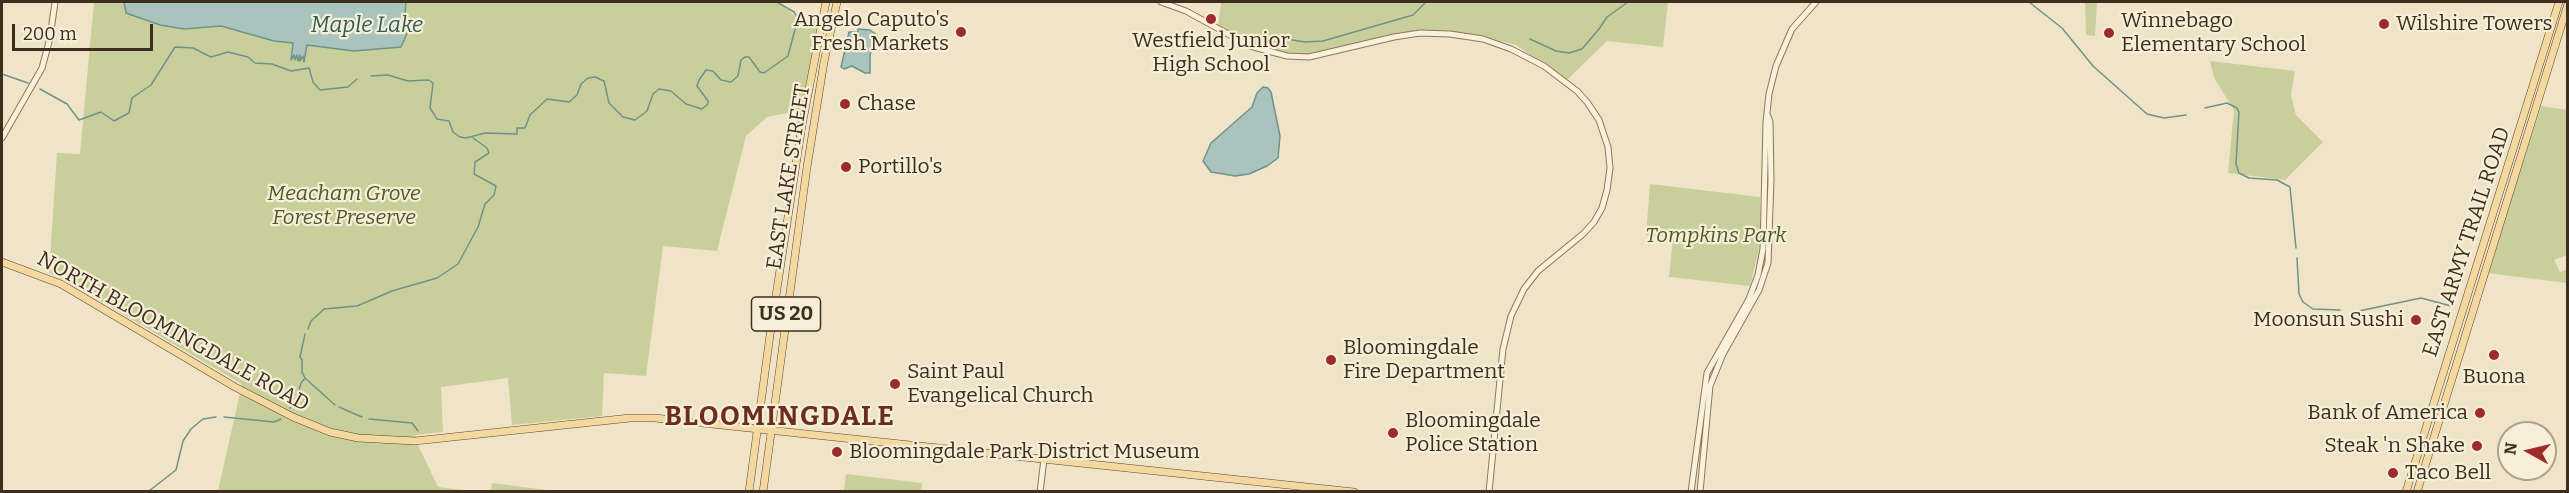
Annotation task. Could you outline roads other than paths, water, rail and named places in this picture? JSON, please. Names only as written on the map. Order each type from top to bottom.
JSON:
[{"type":"main road","name":"EAST LAKE STREET","points":[[757,429],[802,125],[826,2]]},
{"type":"main road","name":"EAST LAKE STREET","points":[[771,431],[791,274],[824,62],[837,2]]},
{"type":"main road","name":"EAST ARMY TRAIL ROAD","points":[[2406,492],[2559,2]]},
{"type":"main road","name":"EAST ARMY TRAIL ROAD","points":[[2417,492],[2568,4]]},
{"type":"main road","points":[[782,257],[786,270],[791,274]]},
{"type":"main road","name":"NORTH BLOOMINGDALE ROAD","points":[[2,262],[61,284],[269,405],[311,425],[341,435],[380,441],[415,441],[639,418],[1354,492]]},
{"type":"main road","name":"US 20","points":[[749,492],[757,429]]},
{"type":"main road","name":"US 20","points":[[763,492],[771,431]]},
{"type":"street","points":[[2,138],[42,68],[50,38],[55,2]]},
{"type":"street","points":[[1161,2],[1186,11],[1251,46],[1282,56],[1309,57],[1420,33],[1450,34],[1483,39],[1511,49],[1544,66],[1577,91],[1587,102],[1599,120],[1608,147],[1610,168],[1607,190],[1602,208],[1594,222],[1570,245],[1544,264],[1532,278],[1511,316],[1503,349],[1489,492]]},
{"type":"street","points":[[1691,492],[1707,374],[1749,299],[1758,275],[1763,249],[1765,143],[1769,93],[1783,47],[1796,24],[1816,2]]},
{"type":"street","points":[[1700,492],[1710,386],[1723,354],[1759,291],[1768,263],[1771,180],[1768,116]]},
{"type":"street","points":[[1040,492],[1044,459]]},
{"type":"water","name":"Maple Lake","points":[[124,2],[406,2],[405,14],[409,29],[401,47],[354,51],[307,45],[304,62],[303,56],[300,61],[300,55],[298,61],[297,55],[295,60],[294,55],[291,60],[293,43],[274,41],[221,26],[184,29],[160,25],[126,13]]},
{"type":"water","points":[[858,29],[870,30],[877,35],[870,55],[870,73],[865,73],[852,66],[844,69],[841,67],[849,32],[858,32]]},
{"type":"water","points":[[1263,87],[1268,88],[1271,92],[1280,136],[1278,158],[1249,174],[1235,176],[1211,172],[1203,161],[1211,143],[1252,107],[1257,93]]},
{"type":"waterway","points":[[371,76],[388,75],[408,81],[429,80],[433,83],[430,108],[437,119],[449,121],[453,132],[466,138],[485,133],[517,134],[517,128],[525,128],[530,115],[547,99],[569,102],[577,95],[581,84],[588,78],[595,77],[604,81],[609,103],[623,117],[635,120],[647,111],[653,94],[659,89],[671,91],[686,104],[702,109],[708,101],[697,86],[706,70],[713,71],[721,80],[731,82],[738,76],[741,60],[745,57],[749,57],[760,72],[764,73],[788,56],[798,18],[794,12],[777,2]]},
{"type":"waterway","points":[[1274,37],[1305,42],[1323,41],[1413,15],[1426,2]]},
{"type":"waterway","points":[[1530,39],[1556,51],[1569,53],[1582,49],[1607,17],[1628,2]]},
{"type":"waterway","points":[[2029,2],[2062,28],[2093,66],[2147,114],[2164,118],[2186,115]]},
{"type":"waterway","points":[[40,89],[67,104],[79,120],[101,112],[114,121],[129,113],[132,98],[151,85],[175,47],[193,48],[211,57],[228,52],[248,57],[255,63],[272,64],[291,71],[309,68],[313,82],[320,90],[348,87],[357,79]]},
{"type":"waterway","points":[[2,74],[28,83]]},
{"type":"waterway","points":[[2205,108],[2227,103],[2237,108],[2239,112],[2236,164],[2239,173],[2249,178],[2277,180],[2290,187],[2296,248]]},
{"type":"waterway","points":[[308,329],[311,321],[324,309],[357,306],[392,291],[437,278],[458,264],[478,227],[485,204],[494,195],[496,186],[474,174],[475,162],[489,153],[487,148],[473,138]]},
{"type":"waterway","points":[[2297,258],[2299,294],[2303,302],[2313,309],[2340,310]]},
{"type":"waterway","points":[[2359,311],[2421,298],[2451,306]]},
{"type":"waterway","points":[[305,334],[300,357],[302,372],[305,378],[335,405]]},
{"type":"waterway","points":[[290,408],[305,378]]},
{"type":"waterway","points":[[339,407],[362,417]]},
{"type":"waterway","points":[[149,491],[176,470],[183,441],[191,429],[203,419],[216,417]]},
{"type":"waterway","points":[[224,417],[274,422],[281,419]]},
{"type":"waterway","points":[[369,419],[412,423],[418,431]]},
{"type":"place","name":"Westfield Junior High School","points":[[1211,19]]},
{"type":"place","name":"Wilshire Towers","points":[[2384,24]]},
{"type":"place","name":"Angelo Caputo's Fresh Markets","points":[[961,32]]},
{"type":"place","name":"Winnebago Elementary School","points":[[2109,33]]},
{"type":"place","name":"Chase","points":[[845,104]]},
{"type":"place","name":"Portillo's","points":[[846,167]]},
{"type":"place","name":"Moonsun Sushi","points":[[2416,320]]},
{"type":"place","name":"Buona","points":[[2494,355]]},
{"type":"place","name":"Bloomingdale Fire Department","points":[[1331,360]]},
{"type":"place","name":"Saint Paul Evangelical Church","points":[[895,384]]},
{"type":"place","name":"Bank of America","points":[[2480,413]]},
{"type":"place","name":"Bloomingdale Police Station","points":[[1393,433]]},
{"type":"place","name":"Steak 'n Shake","points":[[2477,446]]},
{"type":"place","name":"Bloomingdale Park District Museum","points":[[837,452]]},
{"type":"place","name":"Taco Bell","points":[[2393,473]]},
{"type":"district","name":"BLOOMINGDALE","points":[[780,417]]},
{"type":"park label","name":"Meacham Grove Forest Preserve","points":[[344,206]]},
{"type":"park label","name":"Tompkins Park","points":[[1716,236]]}]
